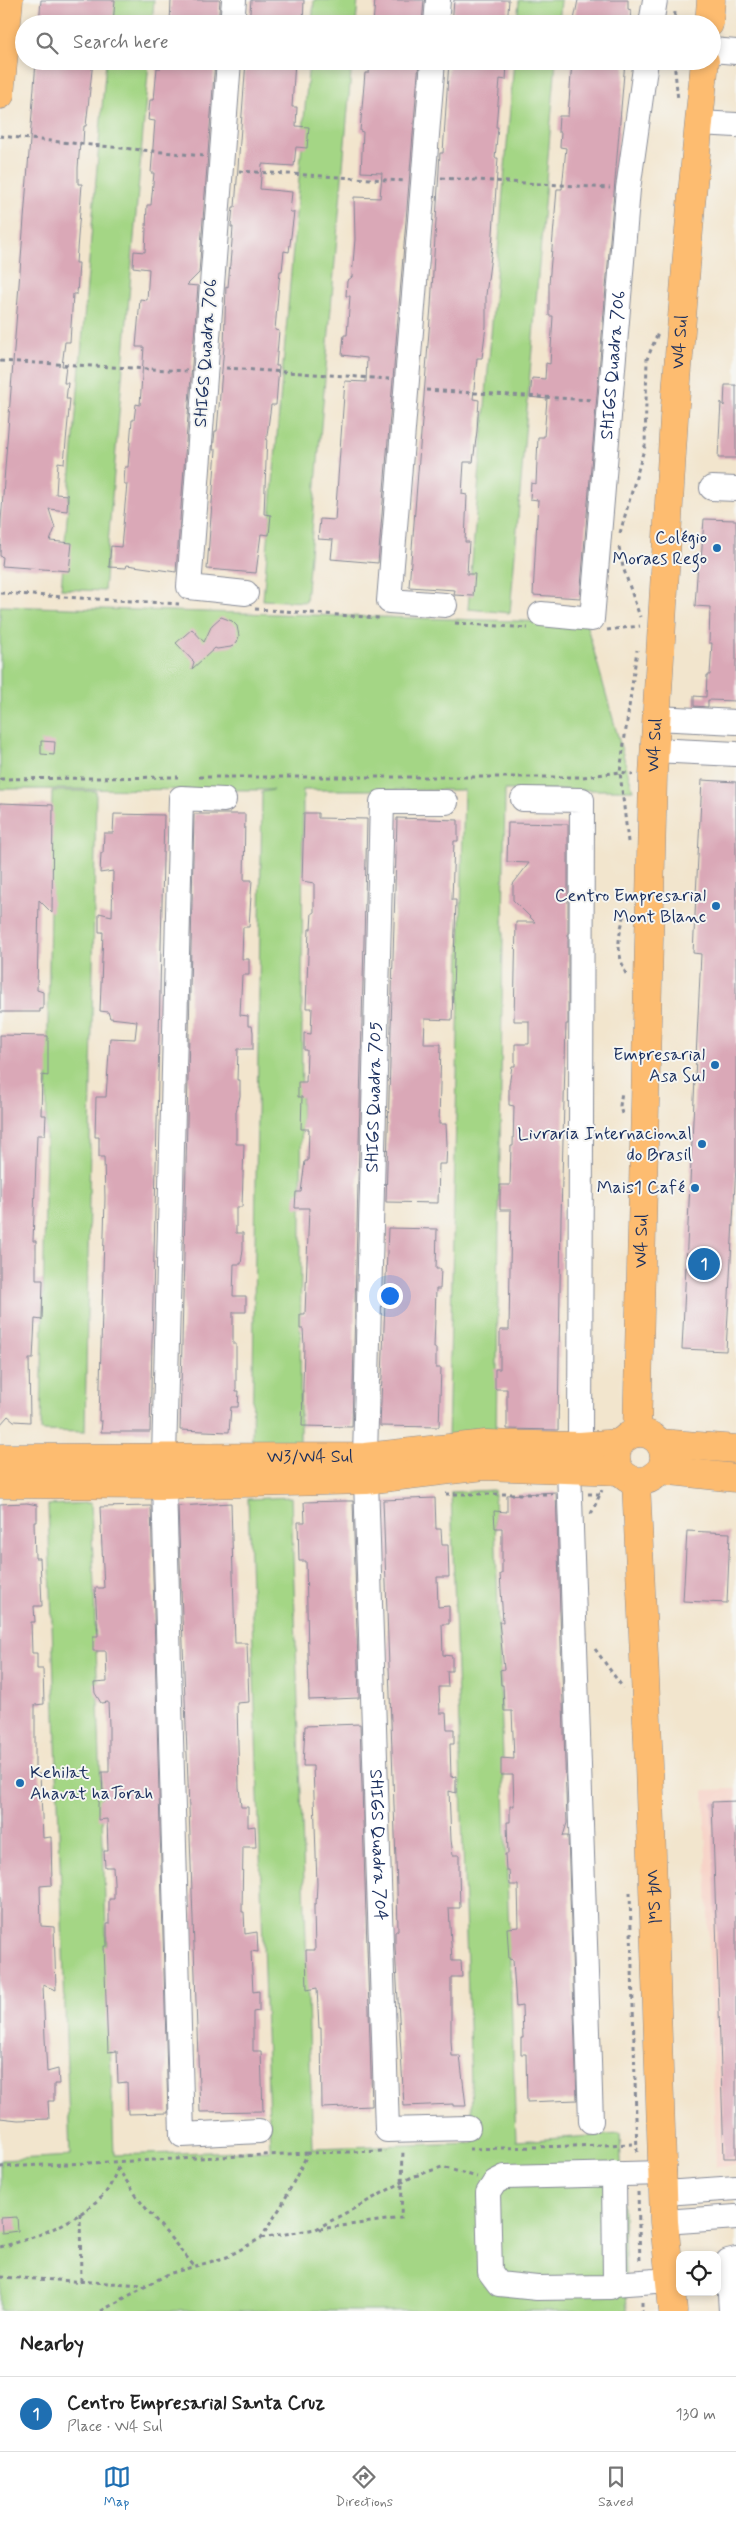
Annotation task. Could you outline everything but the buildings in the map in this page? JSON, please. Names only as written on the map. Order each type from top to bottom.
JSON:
[{"type":"main road","points":[[0,96],[9,0]]},
{"type":"main road","points":[[710,15],[711,0]]},
{"type":"main road","name":"W4 Sul","points":[[639,1440],[654,750],[674,418],[689,115],[702,70]]},
{"type":"main road","points":[[639,1440],[664,1457],[661,1470],[650,1480],[628,1476],[615,1457],[639,1440]]},
{"type":"main road","name":"W3/W4 Sul","points":[[575,1458],[639,1440],[736,1449]]},
{"type":"main road","name":"W3/W4 Sul","points":[[0,1458],[58,1471],[164,1472],[366,1469],[485,1455],[575,1458],[628,1476]]},
{"type":"main road","points":[[661,1470],[736,1478]]},
{"type":"main road","name":"W3/W4 Sul","points":[[0,1484],[58,1471]]},
{"type":"main road","name":"W4 Sul","points":[[628,1476],[650,1765],[664,2222],[673,2311]]},
{"type":"street","points":[[233,15],[234,0]]},
{"type":"street","points":[[437,15],[438,0]]},
{"type":"street","points":[[652,15],[655,0]]},
{"type":"street","points":[[721,51],[736,52]]},
{"type":"street","name":"SHIGS Quadra 706","points":[[228,70],[189,588],[250,601]]},
{"type":"street","points":[[432,70],[389,601],[445,613]]},
{"type":"street","name":"SHIGS Quadra 706","points":[[537,621],[592,619],[628,189],[645,70]]},
{"type":"street","points":[[689,115],[736,125]]},
{"type":"street","points":[[712,488],[736,489]]},
{"type":"street","points":[[656,718],[736,722]]},
{"type":"street","points":[[654,750],[736,754]]},
{"type":"street","points":[[224,800],[181,798],[164,1472],[182,2135],[259,2131]]},
{"type":"street","points":[[524,799],[582,800],[575,1458],[591,2121]]},
{"type":"street","name":"SHIGS Quadra 705","points":[[366,1469],[382,802],[446,802]]},
{"type":"street","name":"SHIGS Quadra 704","points":[[366,1469],[387,2130],[465,2139]]},
{"type":"street","points":[[613,2284],[614,2173]]},
{"type":"street","points":[[670,2280],[613,2284],[610,2287],[546,2288],[500,2284],[490,2272],[488,2193],[495,2182],[505,2177],[614,2173],[664,2183],[736,2188]]},
{"type":"street","points":[[664,2222],[736,2217]]},
{"type":"street","points":[[731,2311],[728,2261],[736,2259]]},
{"type":"path","points":[[676,70],[689,115]]},
{"type":"path","points":[[0,136],[220,164],[423,180],[628,189]]},
{"type":"path","points":[[640,635],[642,625],[623,567],[618,541],[645,446],[647,360],[661,326]]},
{"type":"path","points":[[0,361],[205,370],[610,401]]},
{"type":"path","points":[[0,593],[188,605]]},
{"type":"path","points":[[250,601],[388,618]]},
{"type":"path","points":[[445,613],[537,621]]},
{"type":"path","points":[[599,631],[642,625]]},
{"type":"path","points":[[190,777],[583,777],[620,772],[638,645]]},
{"type":"path","points":[[0,779],[180,777]]},
{"type":"path","points":[[465,2139],[637,2144]]},
{"type":"path","points":[[0,2167],[413,2150]]},
{"type":"path","points":[[101,2311],[168,2274],[226,2256],[261,2238],[401,2218],[403,2151]]},
{"type":"path","points":[[261,2238],[282,2205],[308,2153]]},
{"type":"path","points":[[114,2162],[140,2201],[194,2266]]},
{"type":"path","points":[[316,2229],[402,2182],[442,2167],[495,2182]]},
{"type":"path","points":[[0,2247],[32,2240],[80,2213],[107,2191],[118,2168]]},
{"type":"path","points":[[80,2213],[80,2281]]},
{"type":"path","points":[[0,2277],[147,2285]]},
{"type":"shaded area","points":[[736,1789],[736,2166],[716,2167],[704,1790]]},
{"type":"green space","points":[[111,0],[154,0],[153,15],[110,15]]},
{"type":"green space","points":[[314,0],[358,0],[357,15],[313,15]]},
{"type":"green space","points":[[519,0],[561,0],[560,15],[518,15]]},
{"type":"green space","points":[[105,70],[148,70],[104,591],[61,589]]},
{"type":"green space","points":[[308,70],[351,70],[306,602],[263,600]]},
{"type":"green space","points":[[513,70],[555,70],[510,613],[468,609]]},
{"type":"green space","points":[[0,606],[586,623],[633,790],[505,790],[496,1441],[448,1441],[464,790],[303,790],[300,1442],[252,1442],[262,792],[273,790],[0,789]]},
{"type":"green space","points":[[52,791],[96,791],[85,1432],[41,1431]]},
{"type":"green space","points":[[494,1490],[516,2141],[620,2134],[627,2311],[0,2311],[0,2160],[70,2156],[48,1505],[91,1503],[114,2155],[270,2150],[248,1499],[291,1497],[313,2148],[473,2143],[451,1492]]},
{"type":"place","name":"Colégio Moraes Rego","points":[[717,548]]},
{"type":"place","name":"Centro Empresarial Mont Blanc","points":[[716,906]]},
{"type":"place","name":"Empresarial Asa Sul","points":[[715,1065]]},
{"type":"place","name":"Livraria Internacional do Brasil","points":[[702,1144]]},
{"type":"place","name":"Mais1 Café","points":[[695,1188]]},
{"type":"place","name":"Centro Empresarial Santa Cruz","points":[[704,1264]]},
{"type":"place","name":"Kehilat Ahavat haTorah","points":[[20,1783]]}]
